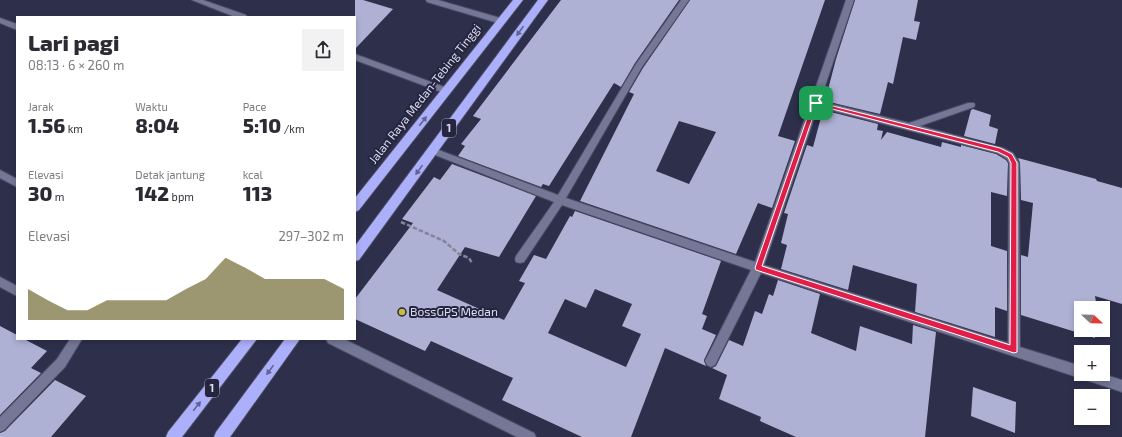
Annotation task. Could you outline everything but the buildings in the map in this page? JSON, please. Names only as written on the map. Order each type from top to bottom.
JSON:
[{"type":"highway","name":"Jalan Raya Medan-Tebing Tinggi","points":[[356,206],[518,0]]},
{"type":"highway","name":"1","points":[[356,255],[544,0]]},
{"type":"highway","name":"1","points":[[173,437],[249,340]]},
{"type":"highway","points":[[222,437],[292,340]]},
{"type":"street","points":[[196,0],[240,16]]},
{"type":"street","points":[[430,0],[501,21]]},
{"type":"street","points":[[520,259],[560,200],[639,66],[685,0]]},
{"type":"street","points":[[711,361],[758,268],[816,103],[850,0]]},
{"type":"street","points":[[0,20],[16,27]]},
{"type":"street","points":[[356,57],[447,91]]},
{"type":"street","points":[[816,103],[1000,150],[1010,156],[1014,163],[1014,350]]},
{"type":"street","points":[[909,127],[971,105]]},
{"type":"street","points":[[433,151],[560,200],[758,268],[1074,370]]},
{"type":"street","points":[[0,174],[16,182]]},
{"type":"street","points":[[0,282],[16,290]]},
{"type":"street","points":[[0,426],[60,363],[75,340]]},
{"type":"street","points":[[334,340],[530,437]]},
{"type":"street","points":[[1107,381],[1122,386]]},
{"type":"path","points":[[386,216],[444,241],[458,254],[469,258],[472,263]]},
{"type":"place","name":"BossGPS Medan","points":[[402,312]]},
{"type":"route","points":[[816,103],[1000,150],[1010,156],[1014,163],[1014,350],[758,268],[816,103]]}]
